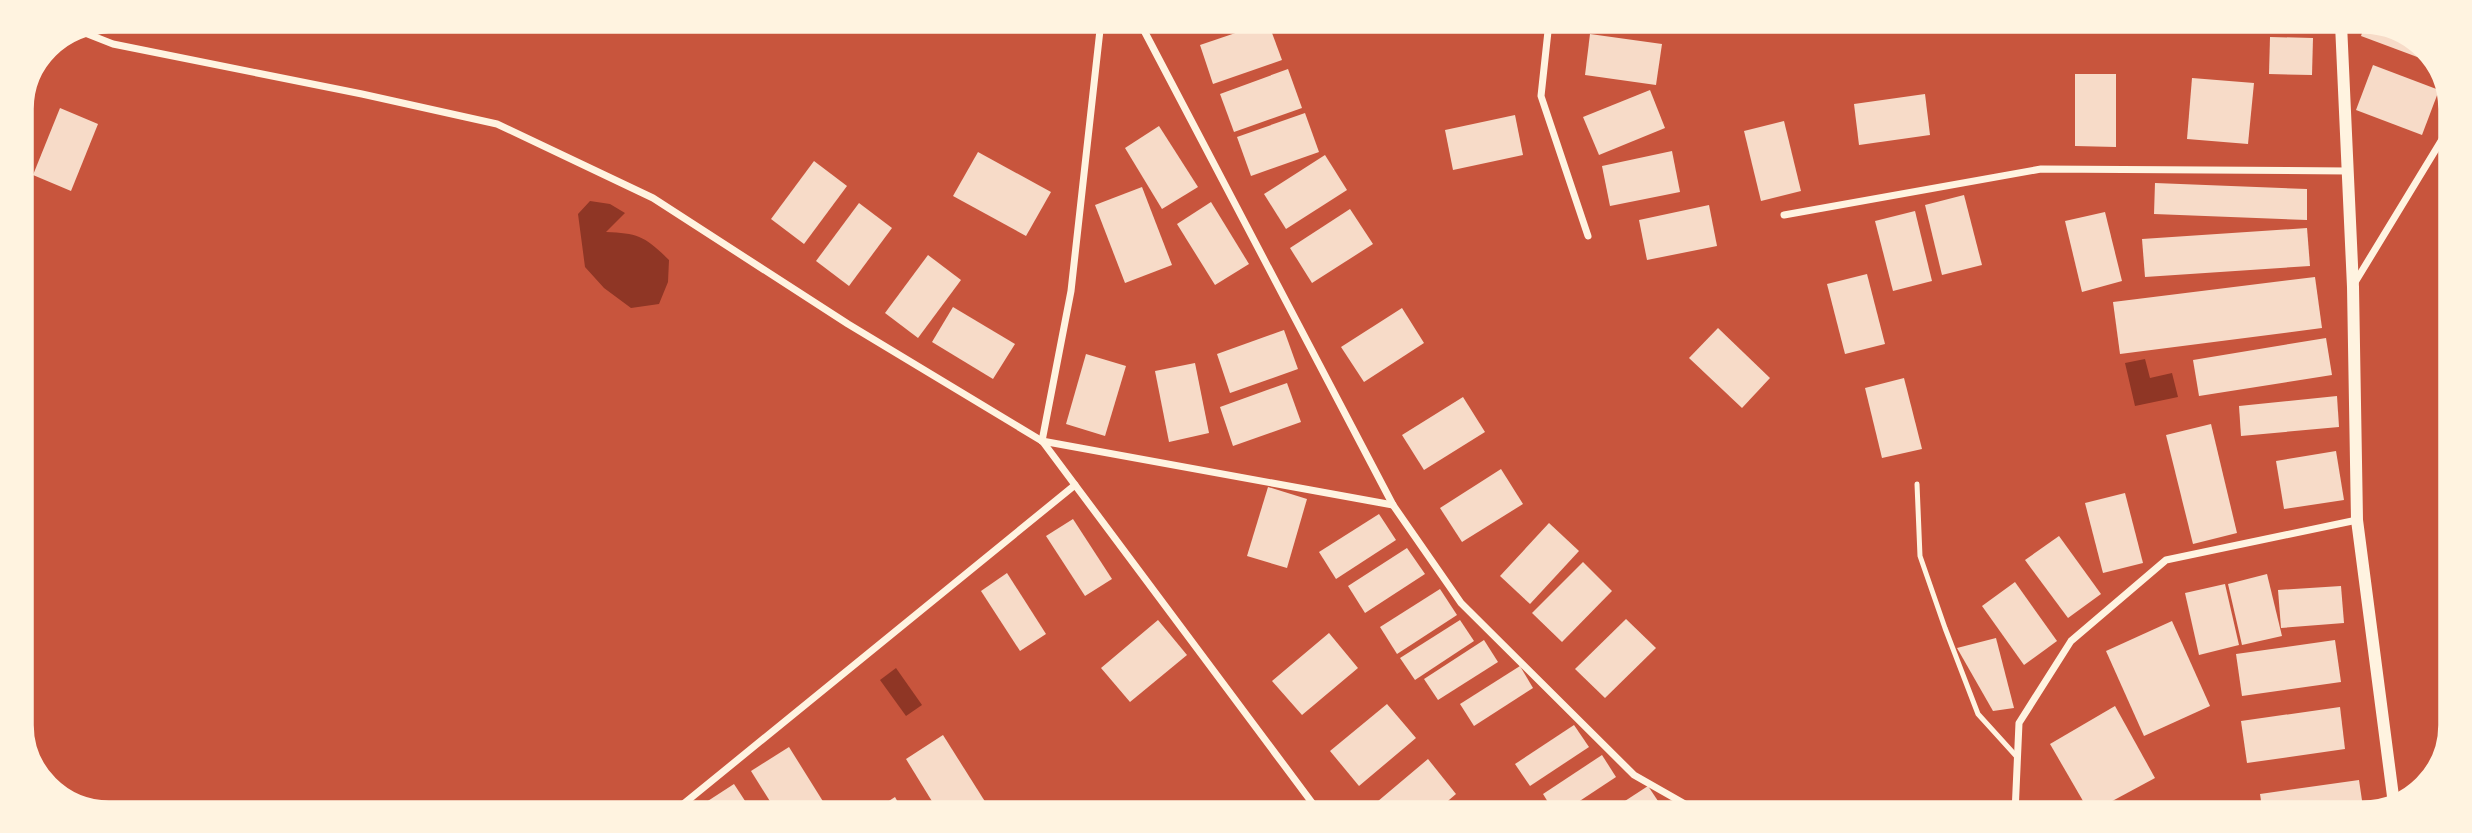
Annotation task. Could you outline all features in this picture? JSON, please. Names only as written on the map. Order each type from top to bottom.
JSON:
[{"type":"street","points":[[1100,32],[1071,291],[1042,441],[1312,802]]},
{"type":"street","points":[[1145,32],[1393,505],[1461,603],[1634,775],[1681,802]]},
{"type":"street","points":[[1548,32],[1541,96],[1588,236]]},
{"type":"street","points":[[2342,32],[2353,287],[2357,520],[2393,795]]},
{"type":"street","points":[[88,34],[113,44],[497,124],[653,198],[848,324],[1042,441],[1393,505]]},
{"type":"street","points":[[2353,287],[2440,143]]},
{"type":"street","points":[[1784,215],[2041,169],[2348,171]]},
{"type":"street","points":[[686,802],[1075,485]]},
{"type":"street","points":[[2015,802],[2019,723],[2071,641],[2166,561],[2357,520]]},
{"type":"lane","points":[[1917,484],[1920,556],[1945,628],[1978,714],[2017,757]]},
{"type":"shaded area","points":[[590,201],[610,204],[625,213],[606,232],[641,238],[669,260],[668,282],[659,304],[631,308],[604,288],[585,267],[578,214]]},
{"type":"shaded area","points":[[2145,359],[2150,378],[2172,373],[2178,397],[2135,406],[2125,363]]},
{"type":"shaded area","points":[[896,668],[922,705],[906,716],[880,680]]},
{"type":"building","points":[[1238,32],[1272,32],[1282,60],[1213,84],[1200,45]]},
{"type":"building","points":[[2362,32],[2374,32],[2388,36],[2410,47],[2422,59],[2361,36]]},
{"type":"building","points":[[1590,34],[1662,44],[1656,85],[1585,75]]},
{"type":"building","points":[[2270,37],[2313,38],[2312,75],[2269,74]]},
{"type":"building","points":[[2373,65],[2439,91],[2422,135],[2356,110]]},
{"type":"building","points":[[1288,69],[1302,108],[1234,132],[1220,94]]},
{"type":"building","points":[[2075,74],[2116,74],[2116,147],[2075,146]]},
{"type":"building","points":[[2192,78],[2254,83],[2248,144],[2187,139]]},
{"type":"building","points":[[1650,90],[1665,128],[1599,155],[1583,117]]},
{"type":"building","points":[[1925,94],[1930,135],[1859,145],[1854,104]]},
{"type":"building","points":[[60,108],[98,124],[71,191],[33,175]]},
{"type":"building","points":[[1305,113],[1319,152],[1251,176],[1237,137]]},
{"type":"building","points":[[1515,115],[1523,155],[1453,170],[1445,130]]},
{"type":"building","points":[[1784,121],[1801,191],[1761,201],[1744,131]]},
{"type":"building","points":[[1159,126],[1198,187],[1162,209],[1125,148]]},
{"type":"building","points":[[1672,151],[1680,192],[1610,206],[1602,166]]},
{"type":"building","points":[[978,152],[1051,192],[1026,236],[953,196]]},
{"type":"building","points":[[1325,155],[1347,190],[1286,229],[1264,194]]},
{"type":"building","points":[[814,161],[847,186],[804,244],[771,219]]},
{"type":"building","points":[[2155,183],[2307,189],[2307,220],[2154,214]]},
{"type":"building","points":[[1142,187],[1172,265],[1125,283],[1095,205]]},
{"type":"building","points":[[1964,195],[1982,265],[1942,275],[1925,205]]},
{"type":"building","points":[[1211,202],[1249,264],[1215,285],[1177,224]]},
{"type":"building","points":[[859,203],[892,228],[849,286],[816,261]]},
{"type":"building","points":[[1709,205],[1717,246],[1647,260],[1639,220]]},
{"type":"building","points":[[1350,209],[1373,244],[1312,283],[1290,248]]},
{"type":"building","points":[[1915,211],[1932,281],[1893,291],[1875,221]]},
{"type":"building","points":[[2105,212],[2122,281],[2082,292],[2065,221]]},
{"type":"building","points":[[2307,228],[2310,266],[2145,277],[2142,239]]},
{"type":"building","points":[[928,255],[961,280],[918,338],[885,313]]},
{"type":"building","points":[[1867,274],[1885,344],[1845,354],[1827,284]]},
{"type":"building","points":[[2315,277],[2322,328],[2120,354],[2113,302]]},
{"type":"building","points":[[953,307],[1015,344],[993,379],[932,342]]},
{"type":"building","points":[[1402,308],[1424,343],[1364,382],[1341,347]]},
{"type":"building","points":[[1718,328],[1770,378],[1742,408],[1689,358]]},
{"type":"building","points":[[1284,330],[1298,369],[1230,393],[1217,354]]},
{"type":"building","points":[[2326,338],[2332,375],[2199,396],[2193,360]]},
{"type":"building","points":[[1086,354],[1126,366],[1105,436],[1066,424]]},
{"type":"building","points":[[1195,363],[1209,433],[1169,442],[1155,371]]},
{"type":"building","points":[[1904,378],[1922,449],[1882,458],[1865,388]]},
{"type":"building","points":[[1287,383],[1301,422],[1233,446],[1220,407]]},
{"type":"building","points":[[2337,396],[2339,427],[2241,436],[2239,406]]},
{"type":"building","points":[[1463,397],[1485,432],[1424,470],[1402,435]]},
{"type":"building","points":[[2211,424],[2237,533],[2193,544],[2166,435]]},
{"type":"building","points":[[2336,451],[2344,500],[2284,509],[2276,461]]},
{"type":"building","points":[[1501,469],[1523,504],[1462,542],[1440,508]]},
{"type":"building","points":[[1268,487],[1307,499],[1287,568],[1247,556]]},
{"type":"building","points":[[2125,493],[2143,563],[2103,573],[2085,503]]},
{"type":"building","points":[[1379,514],[1396,540],[1336,579],[1319,552]]},
{"type":"building","points":[[1073,519],[1112,579],[1085,596],[1046,536]]},
{"type":"building","points":[[1549,523],[1579,551],[1530,604],[1500,576]]},
{"type":"building","points":[[2059,536],[2101,594],[2068,618],[2025,560]]},
{"type":"building","points":[[1407,548],[1425,574],[1365,613],[1348,586]]},
{"type":"building","points":[[1583,562],[1612,591],[1562,642],[1532,613]]},
{"type":"building","points":[[1007,573],[1046,634],[1020,651],[981,591]]},
{"type":"building","points":[[2267,574],[2282,636],[2242,645],[2228,584]]},
{"type":"building","points":[[2015,582],[2057,641],[2024,665],[1982,606]]},
{"type":"building","points":[[2225,584],[2239,645],[2199,655],[2185,593]]},
{"type":"building","points":[[2341,586],[2344,623],[2281,628],[2278,590]]},
{"type":"building","points":[[1440,589],[1457,615],[1397,654],[1380,627]]},
{"type":"building","points":[[1626,619],[1656,648],[1605,698],[1575,669]]},
{"type":"building","points":[[1158,620],[1187,655],[1130,702],[1101,668]]},
{"type":"building","points":[[1460,620],[1474,641],[1415,680],[1400,658]]},
{"type":"building","points":[[2172,621],[2210,706],[2144,736],[2106,651]]},
{"type":"building","points":[[1329,633],[1358,668],[1302,715],[1272,681]]},
{"type":"building","points":[[1996,638],[2014,708],[1993,711],[1957,648]]},
{"type":"building","points":[[1484,640],[1498,662],[1438,700],[1424,679]]},
{"type":"building","points":[[2335,640],[2341,682],[2242,696],[2236,654]]},
{"type":"building","points":[[1520,666],[1533,688],[1474,726],[1460,704]]},
{"type":"building","points":[[1387,704],[1416,738],[1359,786],[1330,751]]},
{"type":"building","points":[[2115,706],[2155,778],[2110,802],[2084,802],[2050,744]]},
{"type":"building","points":[[2340,707],[2345,749],[2247,763],[2241,721]]},
{"type":"building","points":[[1574,725],[1589,747],[1530,786],[1515,764]]},
{"type":"building","points":[[943,735],[985,802],[932,802],[906,759]]},
{"type":"building","points":[[789,747],[823,802],[770,802],[751,771]]},
{"type":"building","points":[[1602,755],[1616,777],[1578,802],[1548,802],[1543,794]]},
{"type":"building","points":[[1428,759],[1456,794],[1447,802],[1377,802]]},
{"type":"building","points":[[2359,780],[2362,802],[2261,802],[2260,794]]},
{"type":"building","points":[[734,784],[746,802],[706,802]]},
{"type":"building","points":[[1648,786],[1659,802],[1623,802]]}]
